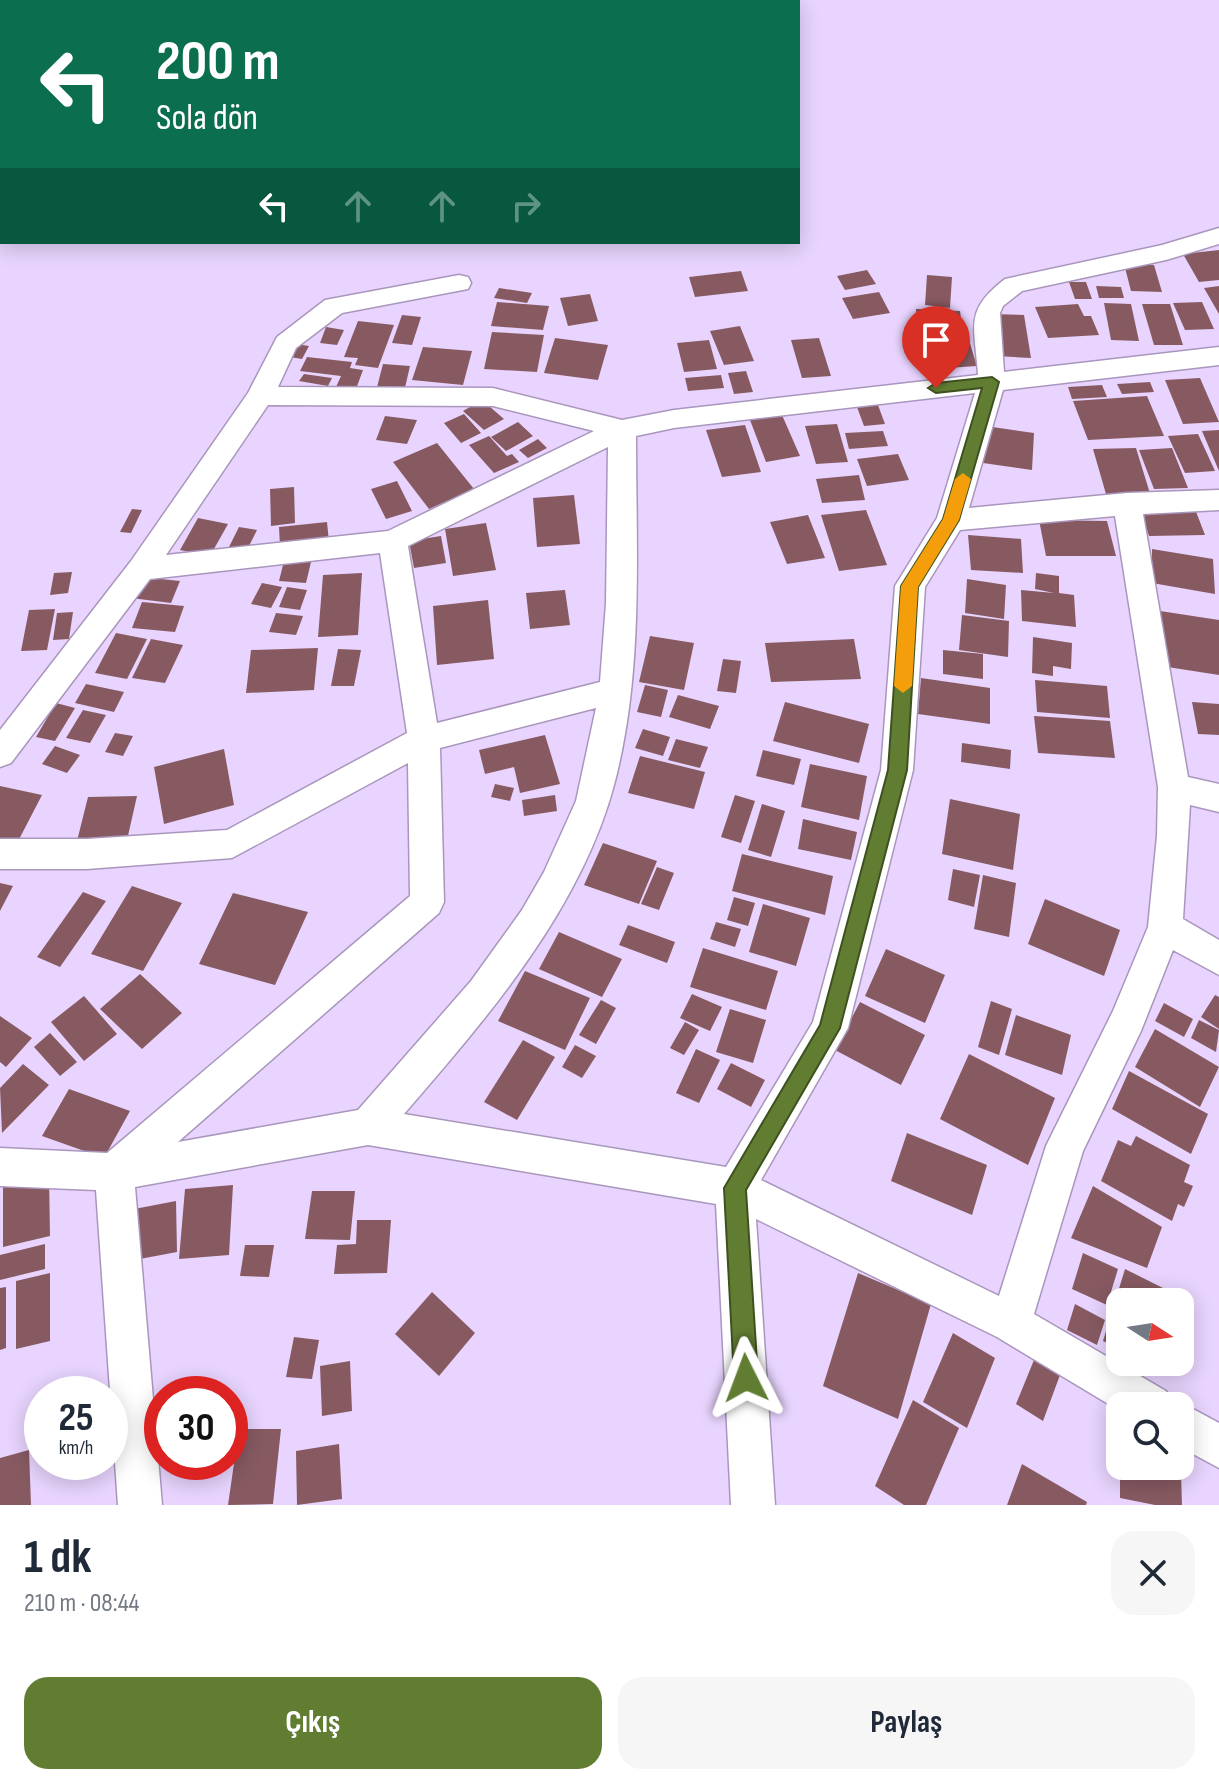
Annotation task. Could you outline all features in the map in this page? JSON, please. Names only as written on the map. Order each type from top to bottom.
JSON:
[{"type":"street","points":[[753,1505],[735,1188],[830,1028],[897,770],[910,586],[951,520],[992,382],[987,313],[1002,292],[1014,285],[1166,252],[1219,236]]},
{"type":"street","points":[[0,754],[141,569],[260,396],[286,343],[334,306],[459,283]]},
{"type":"street","points":[[141,569],[393,541],[622,429],[674,419],[1219,356]]},
{"type":"street","points":[[260,396],[493,397],[622,429]]},
{"type":"street","points":[[368,1127],[476,1004],[563,874],[600,777],[616,690],[622,429]]},
{"type":"street","points":[[951,520],[1127,503],[1219,500]]},
{"type":"street","points":[[1011,1323],[1065,1146],[1128,1019],[1165,927],[1174,836],[1174,787],[1127,503]]},
{"type":"street","points":[[114,1172],[427,902],[424,739],[393,541]]},
{"type":"street","points":[[0,854],[87,854],[232,844],[424,739],[616,690]]},
{"type":"street","points":[[1174,787],[1219,798]]},
{"type":"street","points":[[1165,927],[1219,959]]},
{"type":"street","points":[[0,1167],[114,1172],[368,1127],[735,1188],[1011,1323],[1127,1392]]},
{"type":"street","points":[[114,1172],[140,1505]]},
{"type":"street","points":[[1194,1432],[1219,1447]]},
{"type":"building","points":[[1219,250],[1219,280],[1199,282],[1183,254]]},
{"type":"building","points":[[1124,264],[1154,265],[1162,292],[1131,291]]},
{"type":"building","points":[[867,270],[876,284],[845,290],[837,276]]},
{"type":"building","points":[[741,271],[748,291],[695,297],[689,277]]},
{"type":"building","points":[[927,275],[952,277],[950,308],[925,305]]},
{"type":"building","points":[[1069,282],[1086,282],[1092,299],[1075,299]]},
{"type":"building","points":[[1096,286],[1121,287],[1124,298],[1099,298]]},
{"type":"building","points":[[1219,286],[1219,314],[1204,288]]},
{"type":"building","points":[[499,288],[532,293],[527,303],[494,298]]},
{"type":"building","points":[[879,292],[890,313],[853,319],[842,298]]},
{"type":"building","points":[[590,294],[598,321],[568,326],[560,298]]},
{"type":"building","points":[[497,302],[549,306],[543,330],[491,326]]},
{"type":"building","points":[[1202,302],[1214,329],[1185,330],[1173,303]]},
{"type":"building","points":[[1104,303],[1131,304],[1139,341],[1111,340]]},
{"type":"building","points":[[1078,304],[1084,316],[1091,316],[1099,335],[1048,338],[1035,307]]},
{"type":"building","points":[[1142,304],[1170,304],[1183,345],[1154,345]]},
{"type":"building","points":[[916,309],[960,311],[963,333],[918,332]]},
{"type":"building","points":[[990,314],[1024,315],[1031,358],[996,356]]},
{"type":"building","points":[[402,315],[421,317],[412,345],[392,343]]},
{"type":"building","points":[[358,321],[394,325],[378,368],[355,365],[358,358],[344,357]]},
{"type":"building","points":[[740,326],[754,361],[724,365],[710,331]]},
{"type":"building","points":[[326,327],[344,330],[337,345],[320,343]]},
{"type":"building","points":[[492,332],[544,335],[537,372],[484,369]]},
{"type":"building","points":[[967,334],[977,366],[933,369],[924,336]]},
{"type":"building","points":[[555,338],[608,345],[598,380],[544,373]]},
{"type":"building","points":[[819,338],[831,376],[802,378],[791,340]]},
{"type":"building","points":[[709,340],[717,369],[684,372],[677,343]]},
{"type":"building","points":[[296,344],[309,346],[302,359],[290,357]]},
{"type":"building","points":[[423,347],[472,351],[463,385],[412,380]]},
{"type":"building","points":[[307,357],[352,362],[350,368],[363,370],[356,389],[336,387],[341,376],[300,371]]},
{"type":"building","points":[[383,364],[410,366],[404,392],[376,391]]},
{"type":"building","points":[[746,371],[753,392],[734,394],[728,373]]},
{"type":"building","points":[[304,374],[332,378],[328,386],[299,381]]},
{"type":"building","points":[[721,375],[724,388],[688,391],[685,378]]},
{"type":"building","points":[[1200,378],[1219,422],[1183,424],[1165,380]]},
{"type":"building","points":[[1150,382],[1154,392],[1122,394],[1117,384]]},
{"type":"building","points":[[1102,385],[1107,397],[1072,399],[1068,387]]},
{"type":"building","points":[[1147,396],[1164,436],[1088,440],[1073,401]]},
{"type":"building","points":[[875,397],[885,424],[864,426],[854,399]]},
{"type":"building","points":[[482,400],[504,419],[484,430],[463,411]]},
{"type":"building","points":[[464,414],[481,433],[461,443],[444,423]]},
{"type":"building","points":[[782,415],[800,456],[766,462],[750,420]]},
{"type":"building","points":[[385,416],[417,420],[407,444],[376,440]]},
{"type":"building","points":[[518,422],[533,436],[506,451],[491,437]]},
{"type":"building","points":[[837,424],[848,462],[816,464],[805,426]]},
{"type":"building","points":[[745,425],[761,472],[722,477],[706,430]]},
{"type":"building","points":[[986,426],[1034,433],[1032,470],[983,463]]},
{"type":"building","points":[[1219,430],[1219,471],[1202,431]]},
{"type":"building","points":[[883,431],[888,446],[849,449],[845,433]]},
{"type":"building","points":[[1198,434],[1215,471],[1185,473],[1168,436]]},
{"type":"building","points":[[489,436],[507,456],[512,454],[519,462],[494,473],[469,445]]},
{"type":"building","points":[[538,439],[547,448],[528,458],[519,450]]},
{"type":"building","points":[[437,443],[474,489],[429,509],[393,462]]},
{"type":"building","points":[[1136,448],[1152,500],[1108,501],[1093,449]]},
{"type":"building","points":[[1172,448],[1188,488],[1154,489],[1139,450]]},
{"type":"building","points":[[898,454],[909,480],[867,486],[857,459]]},
{"type":"building","points":[[859,475],[865,500],[822,503],[816,479]]},
{"type":"building","points":[[397,481],[412,511],[386,519],[371,489]]},
{"type":"building","points":[[294,487],[295,523],[271,526],[270,489]]},
{"type":"building","points":[[574,495],[580,544],[537,547],[533,498]]},
{"type":"building","points":[[132,509],[142,510],[131,533],[120,532]]},
{"type":"building","points":[[1195,509],[1205,535],[1149,536],[1140,510]]},
{"type":"building","points":[[866,510],[887,565],[839,571],[821,515]]},
{"type":"building","points":[[808,515],[825,558],[787,564],[770,522]]},
{"type":"building","points":[[198,518],[228,524],[210,556],[180,550]]},
{"type":"building","points":[[1039,520],[1107,521],[1116,556],[1046,556]]},
{"type":"building","points":[[327,522],[329,542],[280,547],[279,527]]},
{"type":"building","points":[[486,523],[496,570],[453,576],[445,529]]},
{"type":"building","points":[[239,527],[257,530],[246,552],[228,549]]},
{"type":"building","points":[[968,535],[1021,539],[1023,573],[971,570]]},
{"type":"building","points":[[441,536],[446,563],[414,568],[409,541]]},
{"type":"building","points":[[1152,549],[1213,559],[1215,594],[1152,583]]},
{"type":"building","points":[[284,561],[311,562],[306,583],[279,581]]},
{"type":"building","points":[[72,572],[68,593],[50,595],[54,573]]},
{"type":"building","points":[[362,573],[358,635],[318,637],[323,575]]},
{"type":"building","points":[[1036,573],[1059,576],[1059,593],[1074,595],[1076,627],[1022,621],[1021,590],[1054,593],[1035,589]]},
{"type":"building","points":[[141,577],[180,581],[171,603],[131,598]]},
{"type":"building","points":[[967,579],[1006,585],[1004,619],[965,613]]},
{"type":"building","points":[[262,583],[282,587],[271,608],[251,604]]},
{"type":"building","points":[[287,587],[307,590],[300,610],[279,607]]},
{"type":"building","points":[[565,590],[570,625],[530,629],[526,593]]},
{"type":"building","points":[[488,600],[494,659],[437,665],[433,606]]},
{"type":"building","points":[[142,602],[184,606],[175,632],[132,628]]},
{"type":"building","points":[[55,609],[47,650],[21,651],[29,610]]},
{"type":"building","points":[[1160,611],[1219,620],[1219,675],[1161,666]]},
{"type":"building","points":[[73,612],[69,639],[53,640],[57,613]]},
{"type":"building","points":[[276,613],[303,616],[296,635],[269,632]]},
{"type":"building","points":[[962,615],[1009,621],[1008,657],[959,650]]},
{"type":"building","points":[[116,633],[147,639],[127,679],[95,673]]},
{"type":"building","points":[[650,636],[694,643],[684,690],[639,682]]},
{"type":"building","points":[[1033,637],[1072,643],[1071,669],[1053,666],[1053,676],[1032,673]]},
{"type":"building","points":[[151,639],[183,645],[165,683],[132,678]]},
{"type":"building","points":[[854,639],[861,679],[771,682],[765,643]]},
{"type":"building","points":[[318,648],[314,690],[246,693],[251,650]]},
{"type":"building","points":[[338,649],[361,650],[354,686],[331,686]]},
{"type":"building","points":[[943,650],[983,654],[983,679],[943,674]]},
{"type":"building","points":[[723,659],[741,661],[736,693],[717,691]]},
{"type":"building","points":[[921,678],[990,688],[990,724],[918,714]]},
{"type":"building","points":[[1035,680],[1107,686],[1110,718],[1037,712]]},
{"type":"building","points":[[86,684],[124,692],[114,712],[75,703]]},
{"type":"building","points":[[645,685],[668,690],[661,717],[637,712]]},
{"type":"building","points":[[678,695],[719,706],[710,729],[669,717]]},
{"type":"building","points":[[785,702],[869,724],[859,763],[773,741]]},
{"type":"building","points":[[1192,702],[1219,704],[1219,735],[1198,734]]},
{"type":"building","points":[[56,703],[75,708],[55,741],[36,737]]},
{"type":"building","points":[[83,710],[106,715],[90,743],[66,738]]},
{"type":"building","points":[[1034,716],[1110,721],[1115,758],[1038,753]]},
{"type":"building","points":[[643,729],[670,737],[663,756],[635,748]]},
{"type":"building","points":[[115,733],[133,736],[123,756],[105,752]]},
{"type":"building","points":[[545,735],[560,784],[520,793],[514,767],[485,774],[479,750]]},
{"type":"building","points":[[676,739],[708,747],[700,768],[668,760]]},
{"type":"building","points":[[962,743],[1011,750],[1010,769],[961,762]]},
{"type":"building","points":[[55,746],[80,755],[67,773],[42,764]]},
{"type":"building","points":[[224,749],[234,805],[164,824],[154,767]]},
{"type":"building","points":[[763,750],[801,759],[794,785],[756,776]]},
{"type":"building","points":[[640,756],[705,772],[694,809],[628,793]]},
{"type":"building","points":[[810,764],[867,776],[859,820],[801,807]]},
{"type":"building","points":[[495,784],[514,788],[510,801],[491,797]]},
{"type":"building","points":[[0,786],[42,795],[13,851],[0,848]]},
{"type":"building","points":[[555,795],[557,811],[524,816],[522,800]]},
{"type":"building","points":[[735,795],[755,801],[741,843],[721,837]]},
{"type":"building","points":[[137,796],[125,849],[75,849],[88,797]]},
{"type":"building","points":[[950,799],[1020,814],[1013,870],[942,854]]},
{"type":"building","points":[[762,804],[785,811],[771,857],[748,850]]},
{"type":"building","points":[[803,819],[857,832],[851,860],[798,849]]},
{"type":"building","points":[[603,843],[657,861],[639,904],[584,885]]},
{"type":"building","points":[[742,854],[833,876],[825,915],[732,891]]},
{"type":"building","points":[[657,867],[674,873],[659,910],[641,904]]},
{"type":"building","points":[[953,869],[980,875],[974,907],[948,900]]},
{"type":"building","points":[[983,875],[1016,883],[1009,937],[974,929]]},
{"type":"building","points":[[0,883],[13,886],[0,911]]},
{"type":"building","points":[[132,886],[182,903],[143,971],[91,954]]},
{"type":"building","points":[[83,892],[106,901],[60,967],[37,957]]},
{"type":"building","points":[[233,893],[308,912],[275,985],[199,964]]},
{"type":"building","points":[[734,897],[755,903],[748,926],[727,920]]},
{"type":"building","points":[[1045,899],[1120,930],[1104,976],[1028,944]]},
{"type":"building","points":[[763,904],[810,918],[796,966],[749,952]]},
{"type":"building","points":[[716,922],[741,929],[735,947],[710,939]]},
{"type":"building","points":[[628,925],[675,942],[667,963],[619,945]]},
{"type":"building","points":[[559,932],[622,959],[602,997],[539,969]]},
{"type":"building","points":[[703,948],[778,971],[766,1010],[690,987]]},
{"type":"building","points":[[886,949],[945,975],[925,1023],[865,996]]},
{"type":"building","points":[[525,971],[590,998],[565,1050],[498,1021]]},
{"type":"building","points":[[140,974],[182,1013],[142,1049],[100,1009]]},
{"type":"building","points":[[692,994],[722,1007],[710,1031],[680,1018]]},
{"type":"building","points":[[1215,995],[1219,997],[1219,1029],[1201,1017]]},
{"type":"building","points":[[84,996],[117,1034],[84,1061],[51,1022]]},
{"type":"building","points":[[601,1000],[616,1008],[596,1044],[579,1035]]},
{"type":"building","points":[[991,1001],[1012,1009],[999,1055],[978,1047]]},
{"type":"building","points":[[860,1002],[925,1035],[901,1085],[835,1050]]},
{"type":"building","points":[[1164,1003],[1193,1019],[1184,1037],[1155,1021]]},
{"type":"building","points":[[730,1009],[766,1020],[753,1063],[716,1052]]},
{"type":"building","points":[[1016,1015],[1071,1035],[1062,1075],[1005,1055]]},
{"type":"building","points":[[0,1016],[32,1038],[6,1067],[0,1062]]},
{"type":"building","points":[[1199,1020],[1219,1030],[1216,1052],[1191,1038]]},
{"type":"building","points":[[685,1022],[699,1030],[684,1055],[670,1048]]},
{"type":"building","points":[[1155,1029],[1219,1067],[1200,1107],[1135,1067]]},
{"type":"building","points":[[50,1033],[77,1062],[60,1076],[34,1047]]},
{"type":"building","points":[[523,1040],[555,1057],[517,1120],[484,1102]]},
{"type":"building","points":[[575,1045],[596,1056],[582,1078],[562,1067]]},
{"type":"building","points":[[696,1049],[720,1060],[699,1103],[676,1093]]},
{"type":"building","points":[[969,1054],[1055,1098],[1028,1165],[940,1119]]},
{"type":"building","points":[[731,1063],[765,1080],[751,1107],[717,1089]]},
{"type":"building","points":[[23,1064],[49,1085],[2,1133],[0,1088]]},
{"type":"building","points":[[1129,1071],[1208,1114],[1191,1154],[1112,1109]]},
{"type":"building","points":[[69,1089],[130,1111],[104,1158],[42,1136]]},
{"type":"building","points":[[907,1133],[987,1165],[972,1215],[891,1181]]},
{"type":"building","points":[[1136,1136],[1190,1165],[1184,1182],[1193,1186],[1184,1207],[1178,1204],[1172,1221],[1101,1181],[1118,1140],[1131,1146]]},
{"type":"building","points":[[49,1174],[50,1236],[3,1247],[3,1184]]},
{"type":"building","points":[[233,1185],[229,1255],[179,1259],[185,1189]]},
{"type":"building","points":[[1093,1186],[1162,1227],[1147,1268],[1071,1238]]},
{"type":"building","points":[[312,1191],[355,1191],[350,1240],[305,1239]]},
{"type":"building","points":[[176,1201],[177,1252],[129,1261],[129,1210]]},
{"type":"building","points":[[357,1220],[391,1220],[387,1273],[334,1274],[337,1245],[356,1244]]},
{"type":"building","points":[[45,1244],[45,1269],[0,1280],[0,1255]]},
{"type":"building","points":[[245,1245],[274,1245],[269,1277],[240,1276]]},
{"type":"building","points":[[1083,1253],[1118,1269],[1112,1288],[1106,1288],[1106,1305],[1072,1289]]},
{"type":"building","points":[[1125,1269],[1163,1288],[1119,1288]]},
{"type":"building","points":[[50,1273],[50,1341],[16,1349],[16,1281]]},
{"type":"building","points":[[858,1273],[931,1304],[898,1419],[823,1386]]},
{"type":"building","points":[[6,1287],[6,1348],[0,1350],[0,1288]]},
{"type":"building","points":[[432,1292],[475,1333],[439,1376],[395,1334]]},
{"type":"building","points":[[1075,1304],[1105,1320],[1097,1345],[1067,1330]]},
{"type":"building","points":[[953,1333],[995,1358],[967,1428],[923,1402]]},
{"type":"building","points":[[294,1337],[319,1340],[312,1379],[286,1377]]},
{"type":"building","points":[[1034,1360],[1060,1375],[1043,1421],[1016,1404]]},
{"type":"building","points":[[350,1361],[352,1411],[322,1416],[320,1366]]},
{"type":"building","points":[[913,1400],[959,1428],[926,1505],[904,1505],[875,1486]]},
{"type":"building","points":[[248,1429],[281,1429],[273,1504],[228,1505],[232,1480],[248,1480]]},
{"type":"building","points":[[339,1444],[342,1499],[297,1505],[296,1451]]},
{"type":"building","points":[[24,1451],[24,1480],[30,1480],[31,1505],[0,1505],[0,1458]]},
{"type":"building","points":[[1022,1464],[1087,1502],[1086,1505],[1007,1505]]},
{"type":"building","points":[[1120,1480],[1181,1480],[1182,1505],[1155,1505],[1120,1498]]},
{"type":"slow traffic","points":[[903,686],[910,586],[951,520],[963,479]]},
{"type":"route","points":[[746,1378],[735,1188],[830,1028],[897,770],[910,586],[951,520],[992,382],[936,388]]}]
